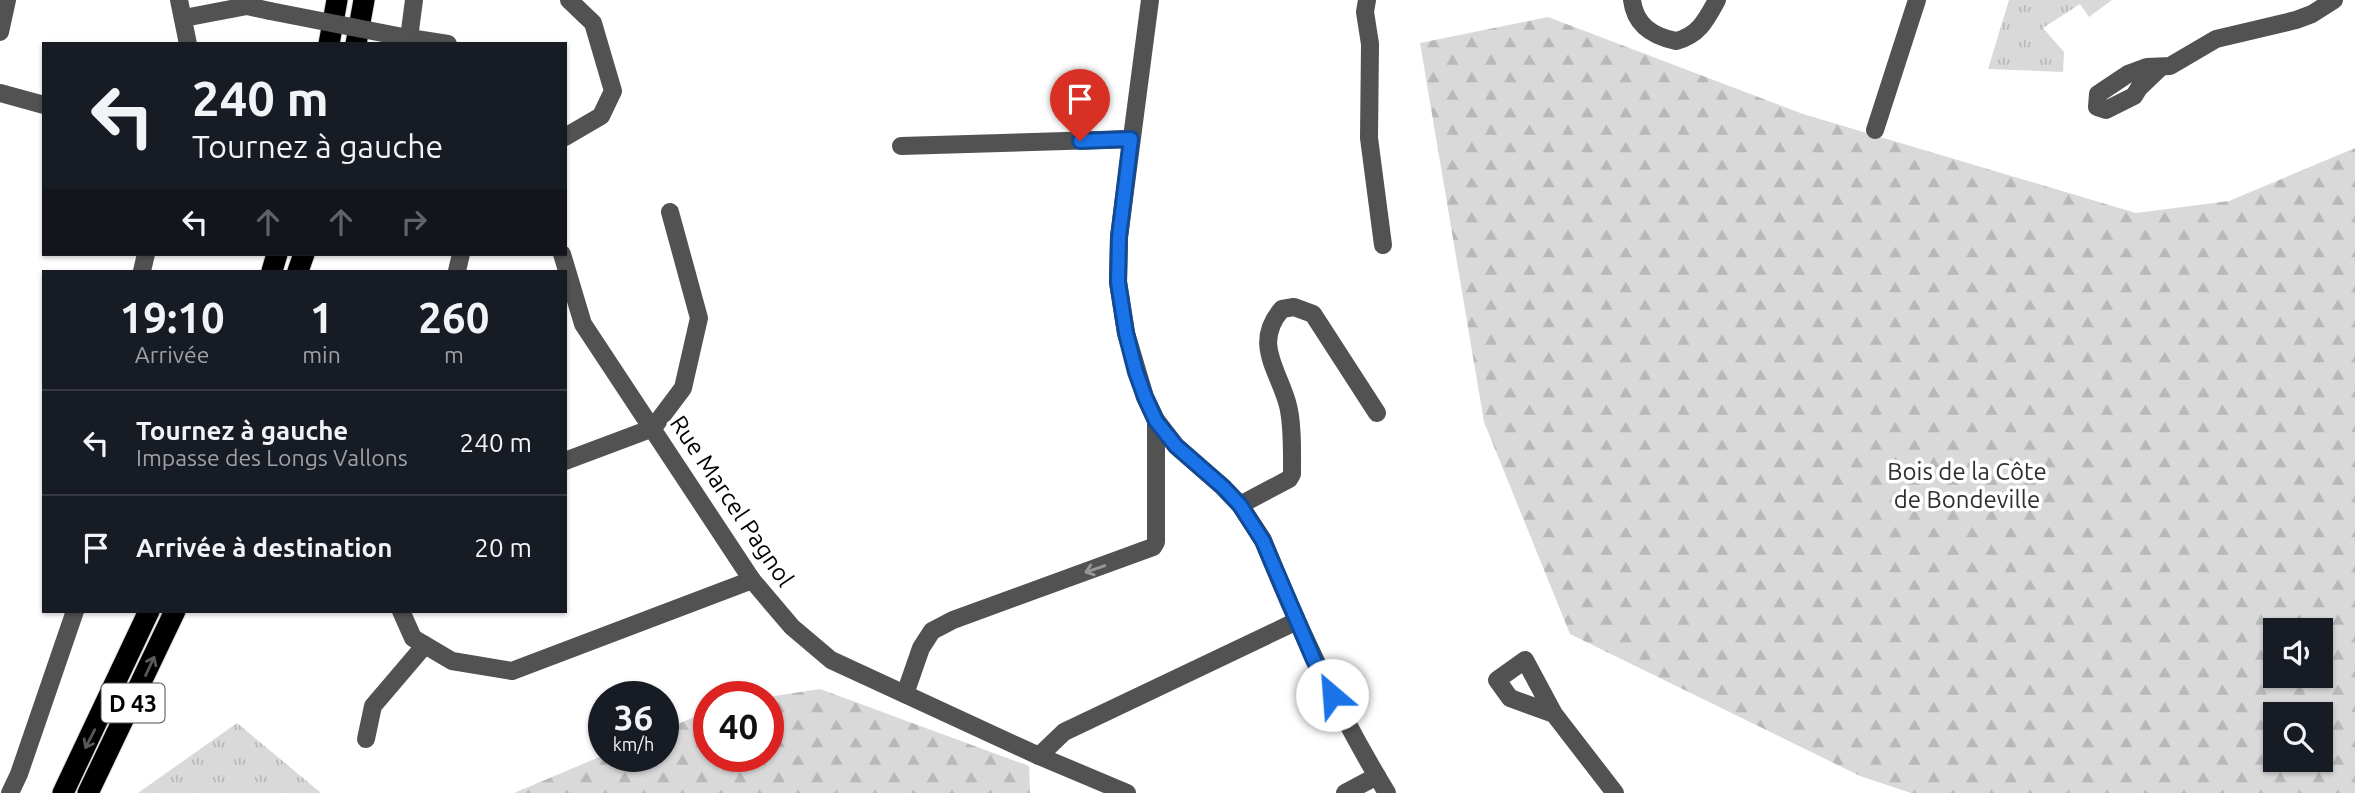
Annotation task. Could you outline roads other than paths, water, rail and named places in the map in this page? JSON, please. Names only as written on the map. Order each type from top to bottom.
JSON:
[{"type":"highway","points":[[329,42],[337,0]]},
{"type":"highway","points":[[356,42],[364,0]]},
{"type":"highway","name":"D 43","points":[[63,793],[148,613]]},
{"type":"highway","name":"D 43","points":[[88,793],[174,613]]},
{"type":"street","points":[[0,32],[7,0]]},
{"type":"street","points":[[179,0],[188,42]]},
{"type":"street","points":[[406,37],[414,0]]},
{"type":"street","points":[[567,136],[601,116],[613,92],[593,23],[569,0]]},
{"type":"street","points":[[1150,0],[1119,237],[1118,282],[1126,333],[1136,372],[1156,421],[1176,446],[1240,505],[1263,541],[1332,695],[1387,793]]},
{"type":"street","points":[[1367,0],[1365,12],[1370,44],[1369,138],[1383,245]]},
{"type":"street","points":[[1632,0],[1636,17],[1648,31],[1676,40],[1695,33],[1717,0]]},
{"type":"street","points":[[1875,131],[1917,0]]},
{"type":"street","points":[[2161,67],[2173,65],[2216,38],[2296,20],[2312,14],[2334,0]]},
{"type":"street","points":[[184,18],[247,3],[270,11],[436,42]]},
{"type":"street","points":[[0,93],[42,104]]},
{"type":"street","points":[[901,146],[1131,139]]},
{"type":"street","points":[[567,460],[653,428],[683,388],[699,318],[670,212]]},
{"type":"street","name":"Rue Marcel Pagnol","points":[[567,271],[583,324],[752,580],[793,627],[831,660],[1039,756],[1127,793]]},
{"type":"street","points":[[1240,505],[1289,479],[1292,474],[1288,404],[1271,362],[1268,345],[1268,334],[1282,309],[1294,307],[1313,314],[1377,413]]},
{"type":"street","points":[[905,694],[921,648],[932,631],[953,620],[1153,547],[1156,542],[1156,421]]},
{"type":"street","points":[[402,613],[413,638],[452,661],[512,671],[752,580]]},
{"type":"street","points":[[10,793],[74,613]]},
{"type":"street","points":[[1039,756],[1064,732],[1297,621]]},
{"type":"street","points":[[366,738],[373,706],[425,645]]},
{"type":"street","points":[[1555,714],[1615,793]]},
{"type":"street","points":[[1345,793],[1377,776]]},
{"type":"park label","name":"Bois de la Côte de Bondeville","points":[[1967,485]]}]
